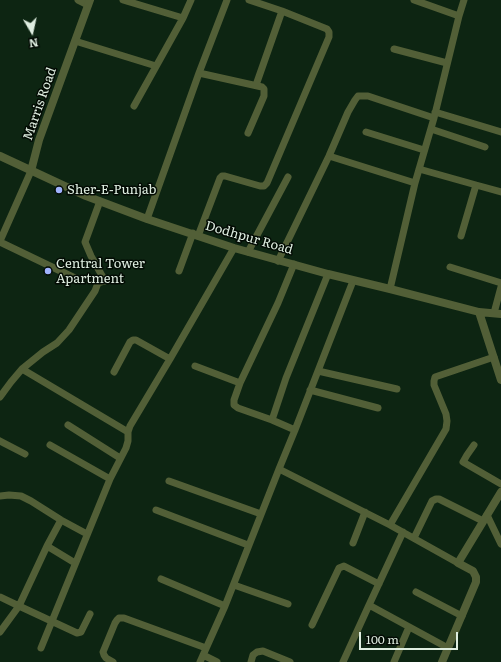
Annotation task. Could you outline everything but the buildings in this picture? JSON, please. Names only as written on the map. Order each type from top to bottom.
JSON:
[{"type":"street","points":[[78,0],[89,2]]},
{"type":"street","points":[[123,0],[182,18]]},
{"type":"street","points":[[134,106],[191,0]]},
{"type":"street","points":[[147,219],[199,73],[227,0]]},
{"type":"street","points":[[179,271],[222,176],[260,186],[264,186],[267,183],[329,37],[329,32],[324,27],[249,0]]},
{"type":"street","points":[[414,0],[459,16]]},
{"type":"street","points":[[390,289],[415,183],[464,0]]},
{"type":"street","name":"Marris Road","points":[[31,171],[39,140],[89,2]]},
{"type":"street","points":[[256,85],[282,11]]},
{"type":"street","points":[[75,42],[156,66]]},
{"type":"street","points":[[394,49],[447,62]]},
{"type":"street","points":[[199,73],[256,85],[264,89],[264,96],[248,133]]},
{"type":"street","points":[[278,261],[329,156],[348,112],[358,96],[368,96],[501,132]]},
{"type":"street","points":[[430,129],[485,147]]},
{"type":"street","points":[[366,132],[424,150]]},
{"type":"street","name":"Dodhpur Road","points":[[0,156],[86,196],[147,219],[234,248],[278,261],[479,312],[498,313]]},
{"type":"street","points":[[329,156],[415,183]]},
{"type":"street","points":[[419,169],[501,192]]},
{"type":"street","points":[[31,171],[0,241],[75,278]]},
{"type":"street","points":[[248,252],[288,177]]},
{"type":"street","points":[[461,236],[476,185]]},
{"type":"street","points":[[0,397],[22,369],[57,343],[69,330],[95,292],[98,283],[106,281],[91,256],[85,242],[100,201]]},
{"type":"street","points":[[41,648],[110,479],[126,448],[130,426],[234,248]]},
{"type":"street","points":[[294,264],[278,303],[240,383],[234,400],[234,405],[238,408],[295,430]]},
{"type":"street","points":[[450,267],[501,283]]},
{"type":"street","points":[[272,420],[286,378],[328,274]]},
{"type":"street","points":[[200,662],[234,585],[353,280]]},
{"type":"street","points":[[498,313],[501,287]]},
{"type":"street","points":[[479,312],[501,380]]},
{"type":"street","points":[[114,372],[130,342],[133,340],[136,340],[170,359]]},
{"type":"street","points":[[390,525],[446,429],[446,414],[434,385],[435,377],[494,356]]},
{"type":"street","points":[[195,366],[240,383]]},
{"type":"street","points":[[22,369],[128,432]]},
{"type":"street","points":[[318,371],[397,389]]},
{"type":"street","points":[[310,390],[378,408]]},
{"type":"street","points":[[68,425],[120,458]]},
{"type":"street","points":[[0,441],[25,454]]},
{"type":"street","points":[[50,445],[110,479]]},
{"type":"street","points":[[474,445],[463,462],[501,484]]},
{"type":"street","points":[[279,469],[390,525],[473,571],[476,577],[476,582],[442,662]]},
{"type":"street","points":[[169,481],[261,514]]},
{"type":"street","points":[[458,563],[501,492]]},
{"type":"street","points":[[0,496],[21,496],[87,534]]},
{"type":"street","points":[[414,538],[432,501],[439,499],[485,518],[501,544]]},
{"type":"street","points":[[156,510],[248,546]]},
{"type":"street","points":[[352,543],[364,512]]},
{"type":"street","points":[[0,632],[19,606],[61,520]]},
{"type":"street","points":[[343,662],[403,532]]},
{"type":"street","points":[[47,546],[75,563]]},
{"type":"street","points":[[312,625],[339,568],[344,566],[379,584]]},
{"type":"street","points":[[161,578],[225,606]]},
{"type":"street","points":[[234,585],[288,604]]},
{"type":"street","points":[[416,592],[462,616]]},
{"type":"street","points":[[0,597],[77,633],[81,632],[90,614]]},
{"type":"street","points":[[369,605],[448,648]]},
{"type":"street","points":[[113,662],[106,658],[104,652],[115,623],[119,618],[124,618],[205,651],[217,662]]},
{"type":"street","points":[[394,662],[410,627]]},
{"type":"street","points":[[251,662],[253,654],[263,651],[290,662]]},
{"type":"place","name":"Sher-E-Punjab","points":[[59,190]]},
{"type":"place","name":"Central Tower Apartment","points":[[48,271]]}]
